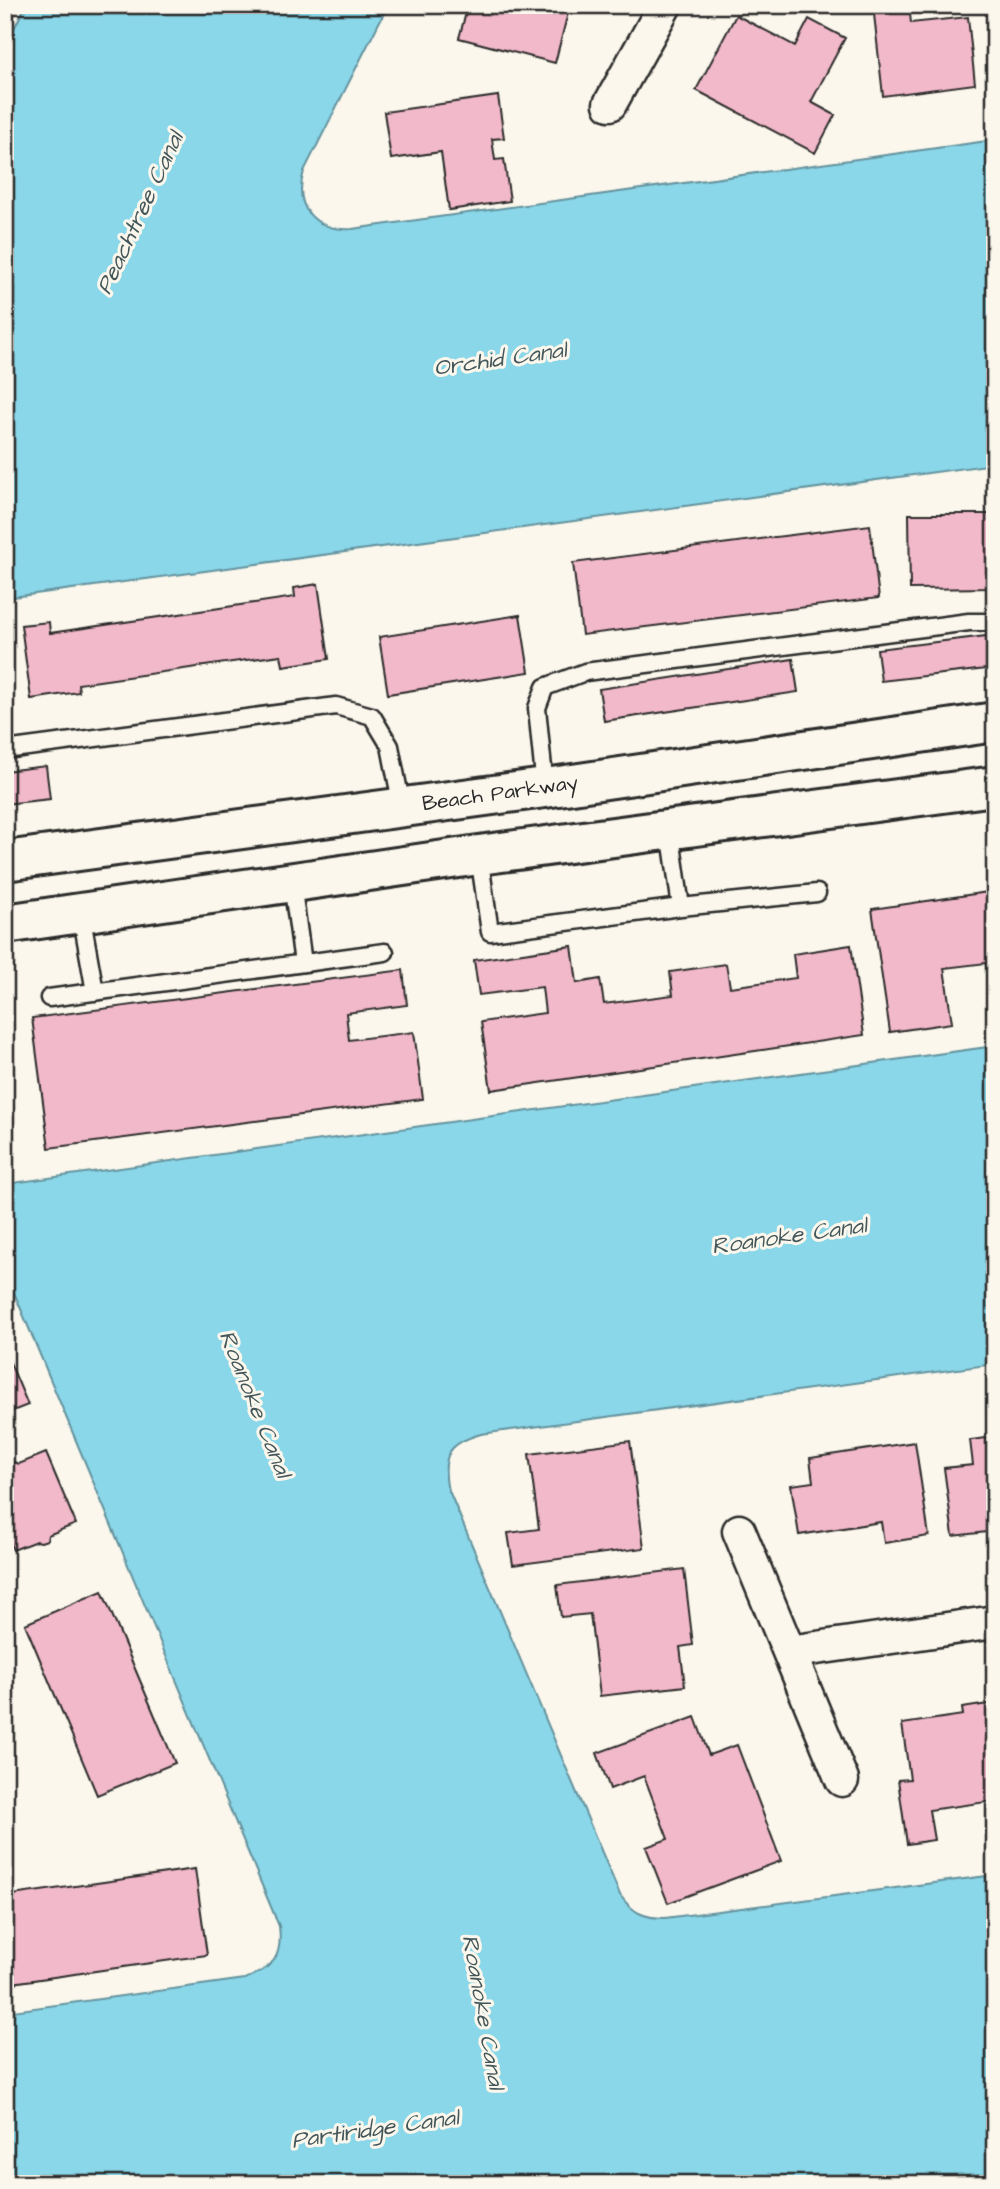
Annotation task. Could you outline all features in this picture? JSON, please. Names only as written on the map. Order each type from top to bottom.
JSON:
[{"type":"street","points":[[610,104],[664,5]]},
{"type":"street","name":"Beach Parkway","points":[[5,861],[545,788],[995,722]]},
{"type":"street","points":[[5,924],[995,786]]},
{"type":"street","points":[[470,798],[479,856]]},
{"type":"street","points":[[739,1531],[842,1780]]},
{"type":"street","points":[[789,1651],[995,1622]]},
{"type":"lane","points":[[545,788],[537,708],[545,687],[585,672],[969,622],[995,622]]},
{"type":"lane","points":[[5,750],[336,706],[372,716],[390,746],[402,807]]},
{"type":"lane","points":[[670,830],[681,907]]},
{"type":"lane","points":[[479,856],[490,932],[681,907],[817,893]]},
{"type":"lane","points":[[292,882],[303,963]]},
{"type":"lane","points":[[81,913],[95,992]]},
{"type":"lane","points":[[49,998],[386,952]]},
{"type":"water","points":[[26,5],[388,5],[304,171],[301,184],[302,196],[310,215],[327,226],[339,229],[995,140],[995,464],[5,598],[5,46]]},
{"type":"water","points":[[995,1046],[995,1364],[481,1434],[461,1441],[450,1451],[446,1475],[447,1486],[620,1895],[634,1910],[651,1917],[665,1918],[995,1875],[995,2184],[5,2184],[5,2012],[245,1979],[263,1970],[274,1960],[280,1937],[279,1926],[5,1271],[5,1184]]},
{"type":"building","points":[[468,5],[570,5],[555,63],[459,38]]},
{"type":"building","points":[[873,5],[909,5],[911,23],[968,17],[975,84],[883,96]]},
{"type":"building","points":[[736,15],[795,46],[809,19],[845,38],[811,102],[835,115],[815,153],[696,90]]},
{"type":"building","points":[[498,96],[504,138],[492,139],[495,160],[504,159],[510,201],[449,210],[441,152],[391,159],[384,112]]},
{"type":"building","points":[[909,514],[995,514],[995,588],[910,589]]},
{"type":"building","points":[[870,525],[879,598],[582,635],[573,563]]},
{"type":"building","points":[[318,584],[329,659],[283,666],[281,655],[78,684],[79,692],[31,699],[21,625],[49,622],[50,633],[295,597],[294,588]]},
{"type":"building","points":[[520,615],[529,672],[388,694],[379,637]]},
{"type":"building","points":[[995,635],[995,668],[881,681],[877,649]]},
{"type":"building","points":[[793,659],[798,692],[604,721],[599,689]]},
{"type":"building","points":[[46,766],[50,799],[5,804],[5,771]]},
{"type":"building","points":[[995,891],[995,1019],[986,963],[944,968],[952,1023],[890,1032],[872,909]]},
{"type":"building","points":[[851,945],[864,1035],[491,1090],[481,1022],[545,1013],[542,987],[479,995],[474,960],[572,946],[577,983],[600,979],[604,1004],[673,995],[670,972],[726,964],[730,987],[796,978],[793,954]]},
{"type":"building","points":[[403,970],[407,1005],[346,1013],[349,1040],[414,1032],[423,1099],[49,1148],[32,1018]]},
{"type":"building","points":[[5,1351],[28,1405],[5,1414]]},
{"type":"building","points":[[995,1437],[995,1531],[953,1536],[944,1468],[973,1465],[970,1440]]},
{"type":"building","points":[[630,1441],[644,1548],[513,1565],[508,1533],[539,1529],[529,1454]]},
{"type":"building","points":[[915,1442],[929,1536],[884,1543],[881,1522],[799,1535],[791,1485],[813,1482],[810,1458]]},
{"type":"building","points":[[46,1453],[76,1524],[48,1535],[47,1540],[36,1541],[13,1550],[5,1532],[5,1469],[14,1462],[19,1464]]},
{"type":"building","points":[[684,1569],[693,1645],[680,1647],[685,1686],[600,1696],[590,1614],[561,1617],[557,1585]]},
{"type":"building","points":[[102,1591],[175,1763],[97,1795],[25,1624]]},
{"type":"building","points":[[995,1703],[995,1810],[993,1801],[929,1810],[934,1840],[907,1844],[898,1780],[910,1779],[902,1724],[963,1715],[962,1708]]},
{"type":"building","points":[[695,1717],[709,1755],[737,1745],[781,1861],[668,1903],[646,1847],[668,1839],[644,1776],[610,1789],[597,1753]]},
{"type":"building","points":[[195,1869],[207,1955],[5,1984],[5,1896]]},
{"type":"water label","name":"Peachtree Canal","points":[[140,213]]},
{"type":"water label","name":"Orchid Canal","points":[[500,359]]},
{"type":"water label","name":"Roanoke Canal","points":[[789,1236]]},
{"type":"water label","name":"Roanoke Canal","points":[[255,1404]]},
{"type":"water label","name":"Roanoke Canal","points":[[483,2012]]},
{"type":"water label","name":"Partiridge Canal","points":[[375,2129]]}]
